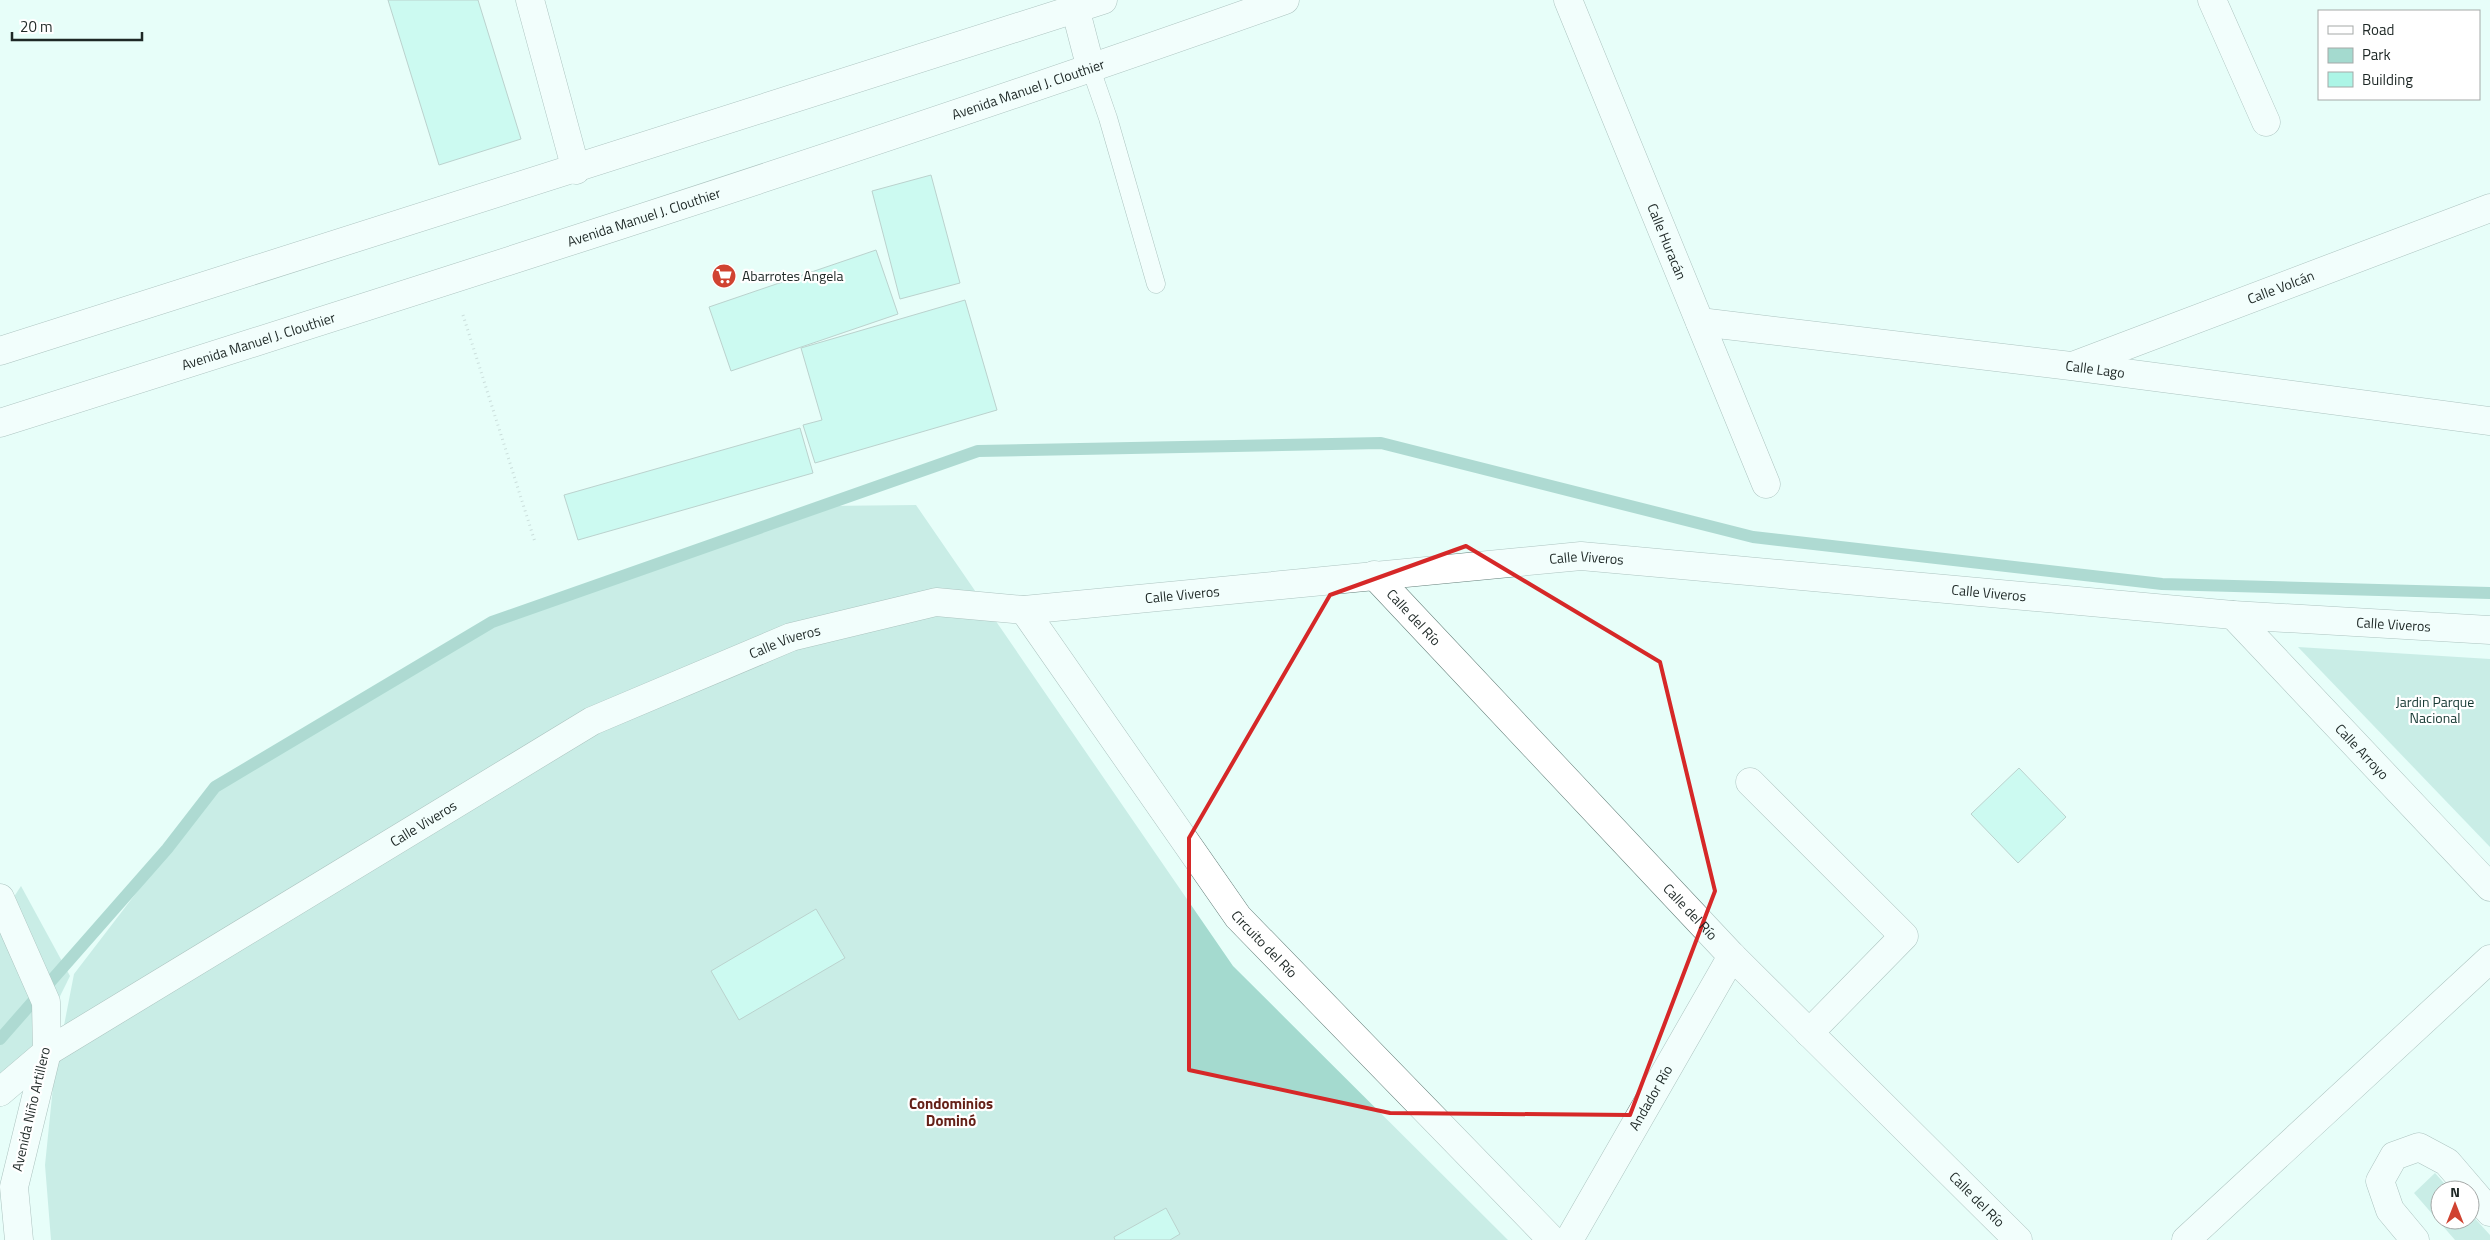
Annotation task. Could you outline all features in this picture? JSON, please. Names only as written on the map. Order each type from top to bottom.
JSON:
[{"type":"street","points":[[530,0],[576,170]]},
{"type":"street","points":[[0,351],[576,170],[1074,5],[1103,0]]},
{"type":"street","name":"Avenida Manuel J. Clouthier","points":[[0,423],[452,281],[1091,69],[1286,0]]},
{"type":"street","name":"Calle Huracán","points":[[1568,0],[1766,484]]},
{"type":"street","points":[[2212,0],[2266,122]]},
{"type":"street","points":[[1074,5],[1091,69]]},
{"type":"street","name":"Calle Volcán","points":[[2071,366],[2490,208]]},
{"type":"street","name":"Calle Lago","points":[[1700,322],[2071,366],[2490,421]]},
{"type":"street","name":"Calle Viveros","points":[[0,1092],[47,1052],[592,721],[791,637],[936,602],[1024,610],[1581,556],[2233,615],[2490,630]]},
{"type":"street","name":"Calle del Río","points":[[1374,575],[1732,956],[2018,1240]]},
{"type":"street","name":"Circuito del Río","points":[[1024,610],[1238,917],[1552,1240]]},
{"type":"street","name":"Calle Arroyo","points":[[2233,615],[2490,887]]},
{"type":"street","points":[[1750,782],[1904,936],[1809,1033]]},
{"type":"street","name":"Avenida Niño Artillero","points":[[0,898],[46,1002],[47,1052],[14,1187],[19,1240]]},
{"type":"street","name":"Andador Río","points":[[1569,1240],[1732,956]]},
{"type":"street","points":[[2186,1240],[2490,959]]},
{"type":"street","points":[[2415,1240],[2390,1210],[2380,1181],[2394,1156],[2419,1147],[2447,1162],[2490,1212]]},
{"type":"lane","points":[[1091,69],[1108,118],[1156,284]]},
{"type":"path","points":[[452,281],[535,542]]},
{"type":"highlighted area","points":[[1466,546],[1660,662],[1715,891],[1630,1115],[1390,1113],[1189,1070],[1189,838],[1330,595]]},
{"type":"green space","points":[[916,505],[1233,966],[1508,1240],[51,1240],[45,1165],[54,1077],[74,974],[219,785],[496,621],[824,506]]},
{"type":"green space","name":"Jardin Parque Nacional","points":[[2298,647],[2490,659],[2490,847]]},
{"type":"green space","points":[[21,886],[70,976],[25,1067],[0,1086],[0,918]]},
{"type":"green space","points":[[2435,1173],[2441,1180],[2430,1180],[2430,1211],[2414,1193]]},
{"type":"green space","points":[[2480,1224],[2490,1235],[2490,1240],[2455,1240],[2446,1230],[2480,1230]]},
{"type":"building","points":[[388,0],[478,0],[521,139],[439,165]]},
{"type":"building","points":[[931,175],[960,283],[900,299],[872,191]]},
{"type":"building","points":[[876,250],[898,314],[731,371],[709,307]]},
{"type":"building","points":[[965,300],[997,410],[815,463],[803,425],[822,420],[801,348]]},
{"type":"building","points":[[800,428],[813,473],[578,540],[564,495]]},
{"type":"building","points":[[2019,768],[2066,817],[2018,863],[1971,814]]},
{"type":"building","points":[[816,909],[845,958],[739,1020],[711,971]]},
{"type":"building","points":[[1166,1208],[1180,1234],[1170,1240],[1115,1240],[1114,1237]]},
{"type":"waterway","points":[[0,1039],[167,849],[215,787],[492,622],[978,451],[1381,443],[1753,537],[2162,584],[2490,593]]},
{"type":"place","name":"Abarrotes Angela","points":[[724,276]]},
{"type":"district","name":"Condominios Dominó","points":[[951,1112]]}]
